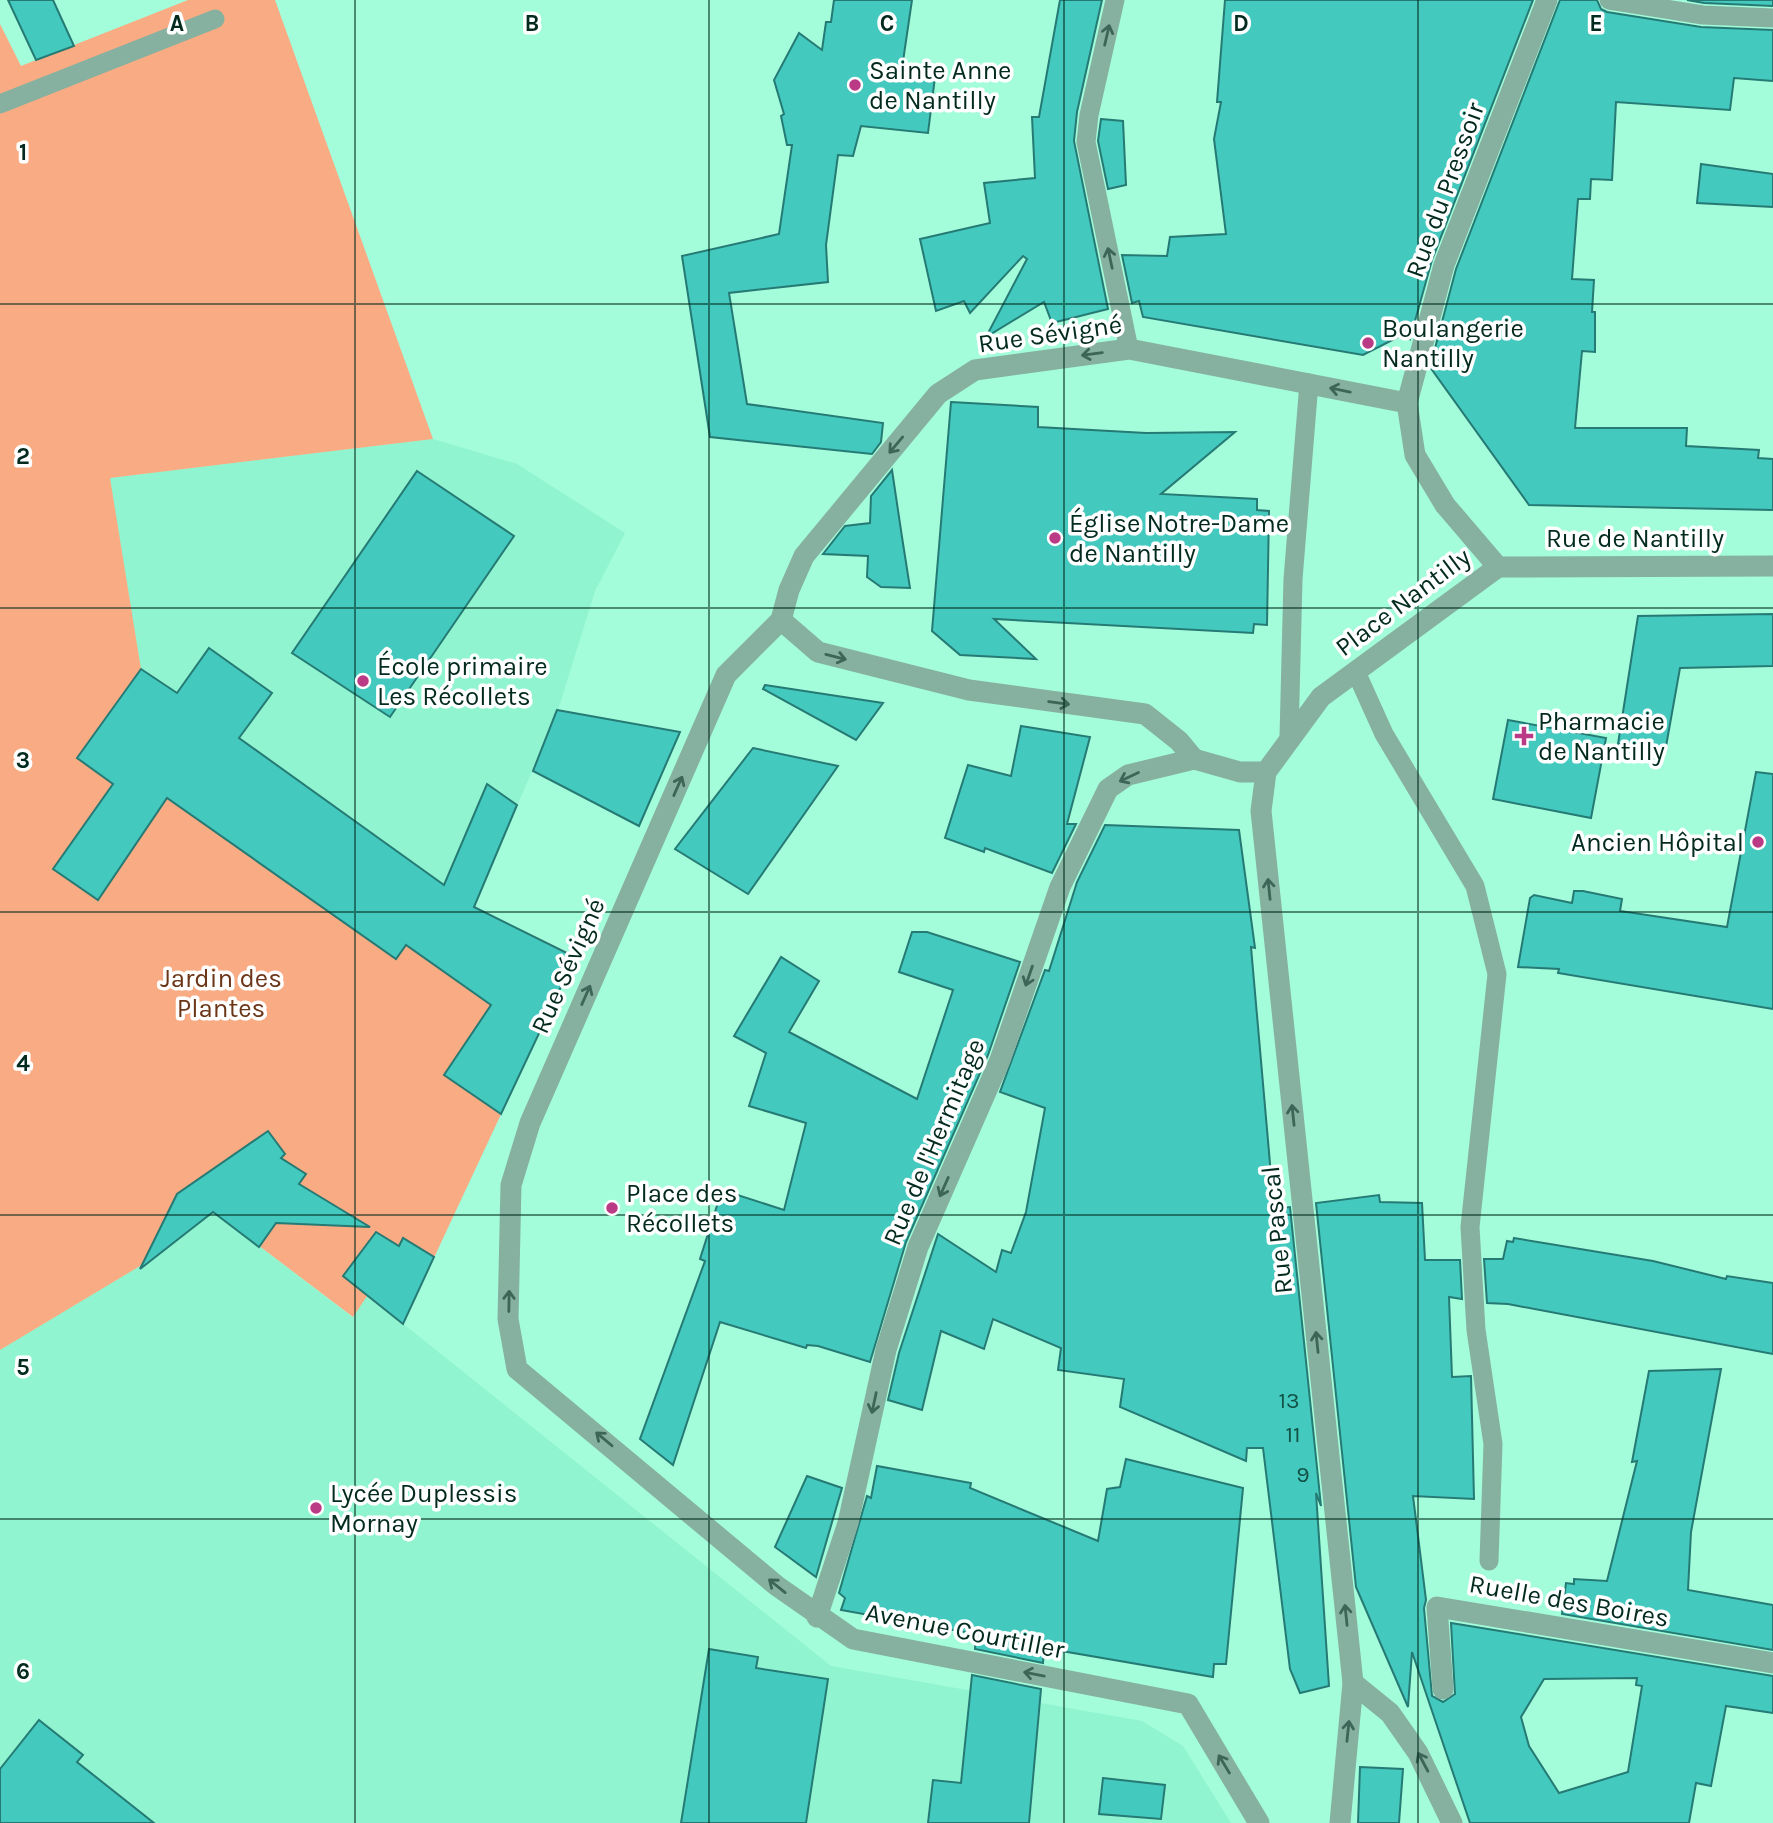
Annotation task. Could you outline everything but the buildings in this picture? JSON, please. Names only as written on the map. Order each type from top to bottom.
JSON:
[{"type":"street","name":"Rue du Pressoir","points":[[1407,403],[1444,265],[1547,0]]},
{"type":"street","name":"Rue Sévigné","points":[[517,1369],[509,1319],[511,1185],[530,1123],[726,675],[781,620],[789,590],[804,556],[938,394],[975,370],[1129,349],[1407,403]]},
{"type":"street","name":"Place Nantilly","points":[[1266,772],[1321,696],[1497,567],[1445,505],[1415,455],[1407,403]]},
{"type":"street","name":"Rue de Nantilly","points":[[1497,567],[1773,566]]},
{"type":"street","points":[[781,620],[818,652],[969,690],[1145,714],[1179,741],[1194,759],[1240,772],[1266,772]]},
{"type":"street","name":"Rue de l'Hermitage","points":[[817,1617],[848,1523],[886,1350],[918,1247],[1000,1060],[1060,887],[1108,789],[1128,775],[1194,759]]},
{"type":"street","name":"Rue Pascal","points":[[1266,772],[1261,811],[1353,1683],[1340,1823]]},
{"type":"street","name":"Avenue Courtiller","points":[[517,1369],[817,1617],[853,1639],[1188,1704],[1259,1823]]},
{"type":"street","name":"Ruelle des Boires","points":[[1443,1689],[1437,1607],[1773,1663]]},
{"type":"street","points":[[1353,1683],[1390,1713],[1418,1753],[1452,1823]]},
{"type":"lane","points":[[1115,0],[1089,115],[1086,142],[1129,349]]},
{"type":"lane","points":[[1609,0],[1703,15],[1773,18]]},
{"type":"lane","points":[[0,104],[215,19]]},
{"type":"lane","points":[[1289,737],[1293,579],[1309,383]]},
{"type":"lane","points":[[1356,672],[1384,734],[1475,886],[1497,974],[1470,1227],[1476,1330],[1493,1444],[1489,1561]]},
{"type":"shaded area","name":"École primaire Les Récollets","points":[[433,439],[517,464],[625,533],[595,591],[558,710],[474,907],[141,669],[109,478]]},
{"type":"shaded area","name":"Lycée Duplessis Mornay","points":[[213,1211],[352,1317],[367,1295],[831,1666],[1142,1721],[1183,1746],[1231,1823],[0,1823],[0,1350],[155,1257]]},
{"type":"green space","name":"Jardin des Plantes","points":[[188,0],[275,0],[433,439],[110,478],[141,669],[474,907],[575,956],[403,1324],[367,1296],[353,1317],[213,1211],[155,1257],[0,1350],[0,24],[21,66]]},
{"type":"place","name":"Sainte Anne de Nantilly","points":[[855,85]]},
{"type":"place","name":"Boulangerie Nantilly","points":[[1368,343]]},
{"type":"place","name":"Église Notre-Dame de Nantilly","points":[[1055,538]]},
{"type":"place","name":"École primaire Les Récollets","points":[[363,681]]},
{"type":"place","name":"Pharmacie de Nantilly","points":[[1524,736]]},
{"type":"place","name":"Ancien Hôpital","points":[[1758,842]]},
{"type":"place","name":"Place des Récollets","points":[[612,1208]]},
{"type":"place","name":"Lycée Duplessis Mornay","points":[[316,1508]]}]
